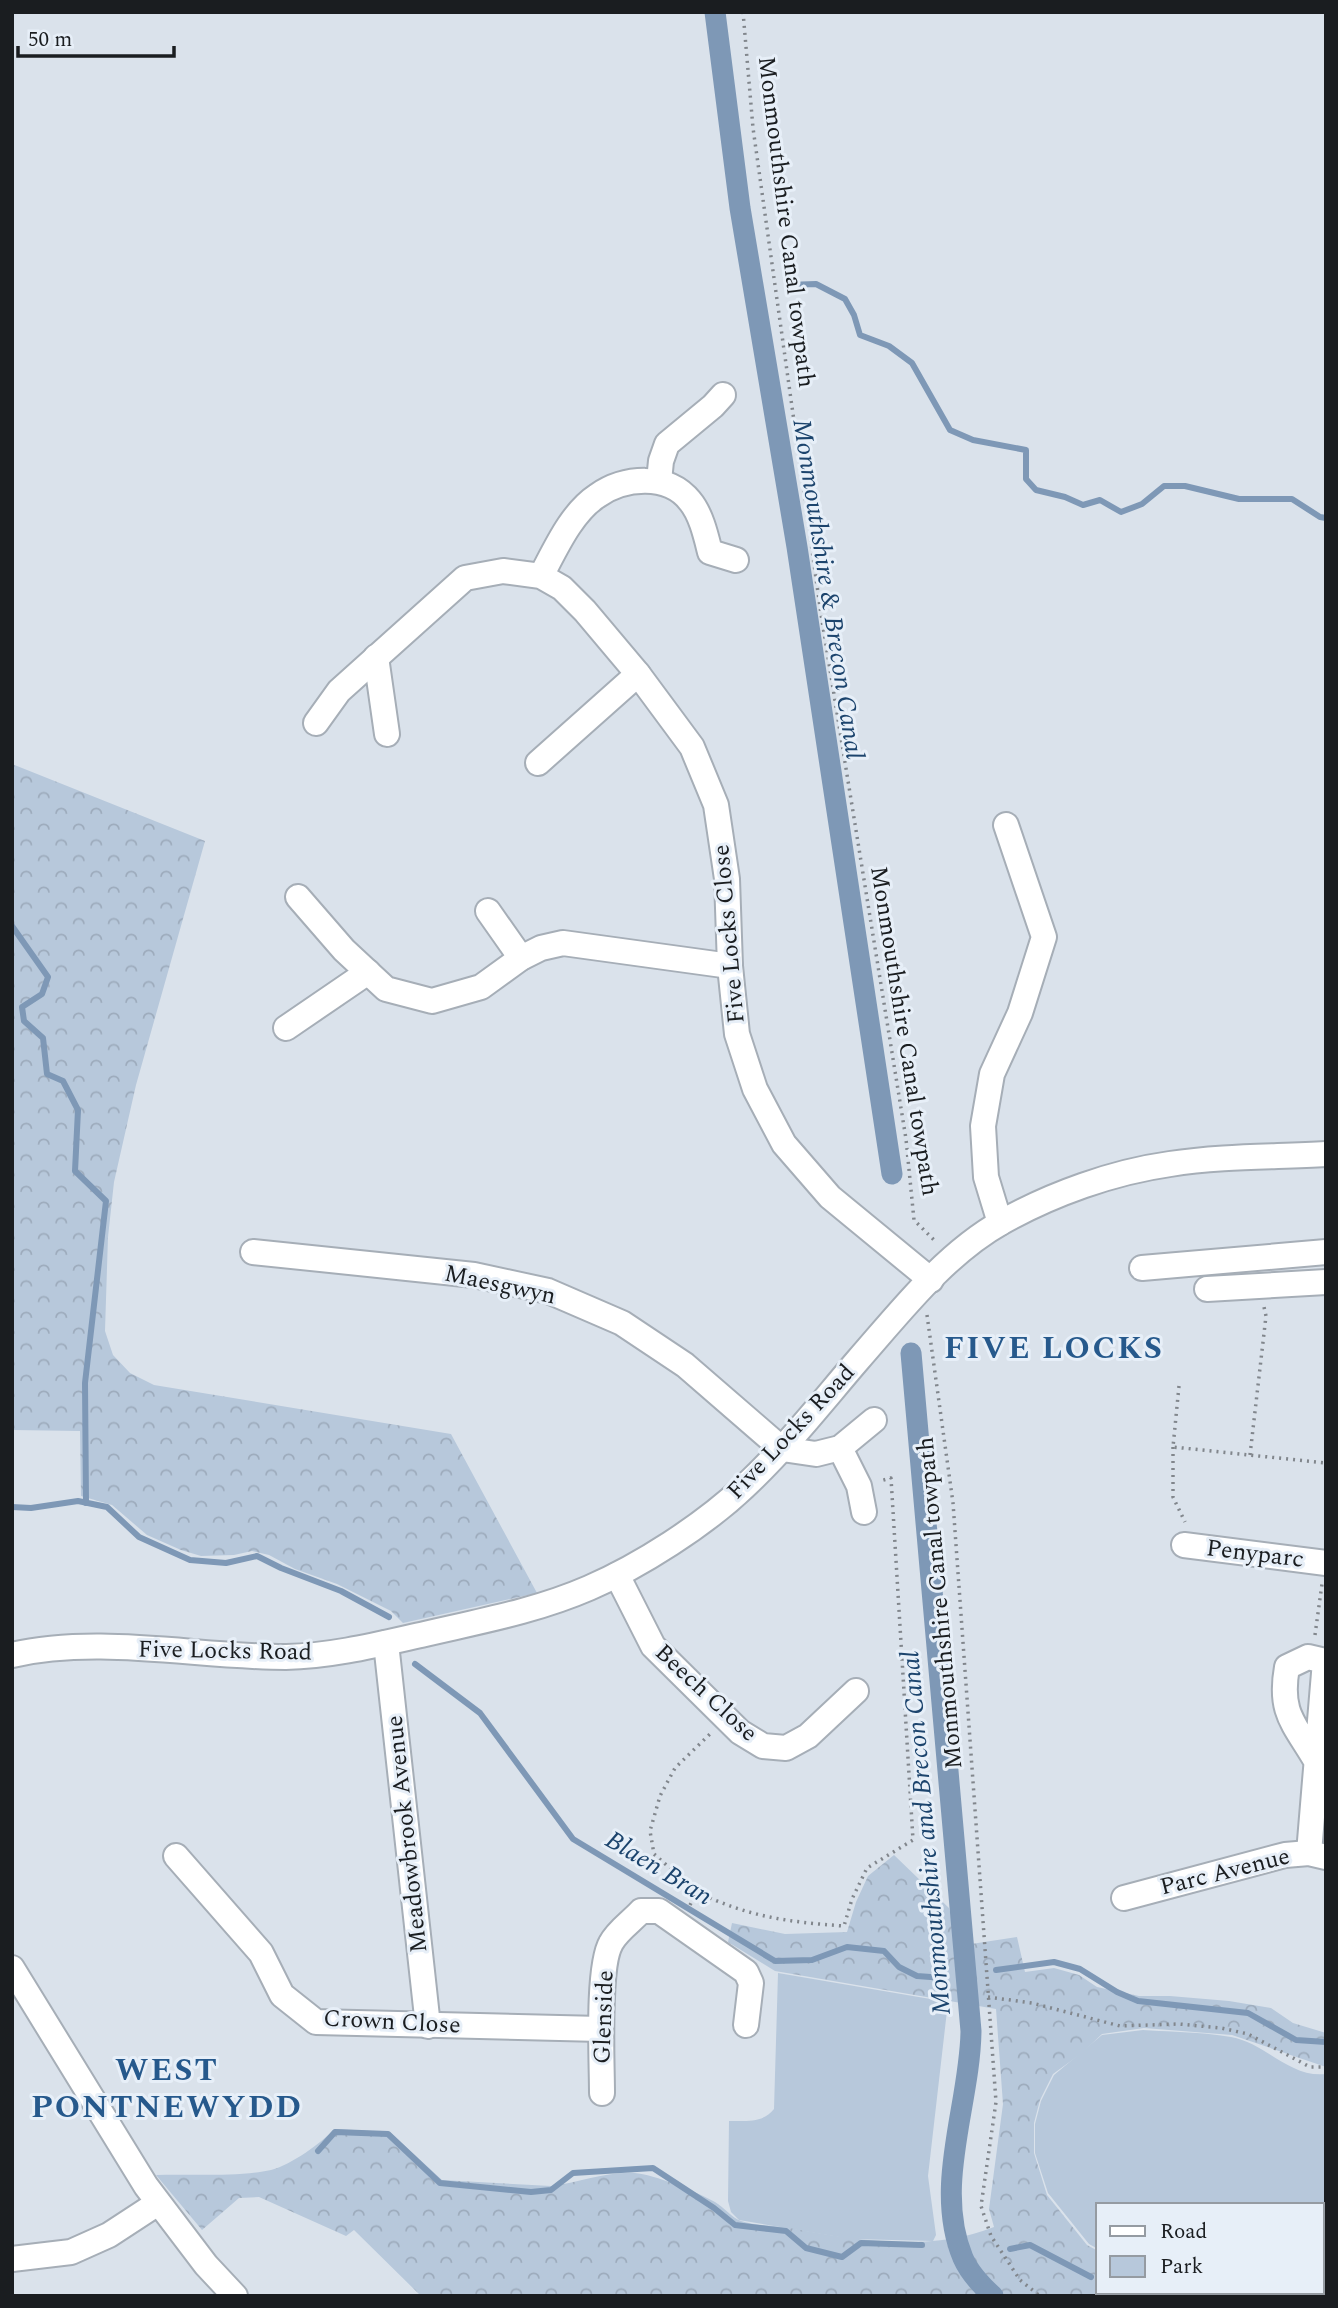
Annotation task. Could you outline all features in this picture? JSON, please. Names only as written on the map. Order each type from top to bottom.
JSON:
[{"type":"street","points":[[659,481],[661,461],[667,444],[713,407],[723,395]]},
{"type":"street","points":[[541,576],[568,526],[596,496],[629,482],[659,481],[681,491],[692,504],[710,552],[736,560]]},
{"type":"street","name":"Five Locks Close","points":[[316,723],[339,691],[358,677],[376,657],[465,578],[503,572],[541,576],[562,588],[638,674],[692,747],[716,806],[727,879],[730,966],[737,1034],[755,1089],[784,1143],[830,1197],[931,1280]]},
{"type":"street","points":[[376,657],[387,734]]},
{"type":"street","points":[[538,763],[638,674]]},
{"type":"street","points":[[1000,1223],[986,1178],[983,1126],[992,1074],[1020,1013],[1044,937],[1006,825]]},
{"type":"street","points":[[298,897],[344,950],[386,989],[432,1001],[481,987],[521,958],[541,948],[563,943],[730,966]]},
{"type":"street","points":[[488,911],[521,958]]},
{"type":"street","points":[[286,1028],[368,972]]},
{"type":"street","name":"Five Locks Road","points":[[12,1656],[37,1650],[97,1647],[289,1657],[339,1652],[386,1643],[542,1607],[617,1575],[694,1526],[742,1490],[782,1449],[895,1317],[953,1259],[1000,1223],[1050,1199],[1104,1179],[1169,1164],[1326,1154]]},
{"type":"street","name":"Maesgwyn","points":[[253,1252],[474,1275],[548,1291],[622,1324],[685,1365],[782,1449]]},
{"type":"street","points":[[1142,1268],[1326,1252]]},
{"type":"street","points":[[1207,1289],[1326,1282]]},
{"type":"street","points":[[782,1449],[816,1454],[840,1448],[874,1420]]},
{"type":"street","points":[[840,1448],[859,1486],[864,1512]]},
{"type":"street","name":"Penyparc","points":[[1189,1546],[1325,1563]]},
{"type":"street","name":"Beech Close","points":[[617,1575],[653,1646],[740,1732],[763,1746],[786,1748],[808,1736],[856,1691]]},
{"type":"street","name":"Meadowbrook Avenue","points":[[386,1643],[428,2025]]},
{"type":"street","points":[[1315,1759],[1286,1711],[1283,1688],[1287,1667],[1307,1657],[1321,1667],[1315,1759],[1317,1855]]},
{"type":"street","name":"Parc Avenue","points":[[1124,1898],[1285,1855],[1317,1855]]},
{"type":"street","name":"Crown Close","points":[[176,1856],[261,1953],[282,1995],[316,2022],[601,2029]]},
{"type":"street","name":"Glenside","points":[[602,2093],[601,2029],[605,1961],[611,1942],[641,1911],[659,1912],[746,1972],[751,1983],[746,2025]]},
{"type":"street","points":[[12,1968],[158,2203],[206,2265],[235,2296]]},
{"type":"street","points":[[12,2259],[71,2252],[109,2235],[158,2203]]},
{"type":"path","name":"Monmouthshire Canal towpath","points":[[743,12],[752,128],[815,574],[904,1125],[914,1220],[953,1259]]},
{"type":"path","points":[[1250,1454],[1266,1316],[1259,1287]]},
{"type":"path","name":"Monmouthshire Canal towpath","points":[[927,1311],[953,1503],[996,2102],[981,2206],[991,2236],[1020,2280],[1040,2296]]},
{"type":"path","points":[[1179,1386],[1173,1447],[1173,1497],[1189,1546]]},
{"type":"path","points":[[1173,1447],[1326,1462]]},
{"type":"path","points":[[726,1719],[675,1768],[660,1796],[650,1831],[654,1854],[697,1892],[728,1907],[792,1922],[844,1926],[852,1899],[867,1868],[913,1840],[891,1478],[859,1486]]},
{"type":"path","points":[[1321,1667],[1325,1563]]},
{"type":"path","points":[[692,1901],[697,1892]]},
{"type":"path","points":[[988,1997],[1032,2003],[1120,2026],[1179,2024],[1221,2028],[1248,2034],[1310,2067],[1326,2067]]},
{"type":"green space","points":[[12,764],[205,841],[136,1085],[114,1182],[108,1237],[105,1331],[113,1355],[130,1373],[154,1385],[451,1434],[537,1593],[403,1623],[391,1611],[269,1555],[252,1551],[234,1555],[201,1556],[147,1535],[112,1505],[81,1496],[80,1431],[12,1430]]},
{"type":"green space","points":[[894,1855],[949,1908],[958,1946],[1017,1937],[1025,1972],[1054,1968],[1079,1975],[1097,1987],[1139,1996],[1229,2001],[1271,2008],[1293,2023],[1326,2033],[1326,2067],[1232,2035],[1144,2028],[1102,2034],[1053,2074],[1040,2100],[1034,2123],[1034,2153],[1047,2195],[1087,2245],[1096,2250],[1096,2294],[1238,2296],[421,2296],[354,2230],[346,2236],[259,2197],[239,2198],[202,2230],[156,2175],[230,2174],[271,2170],[305,2153],[335,2129],[390,2132],[442,2180],[551,2186],[614,2174],[643,2174],[698,2194],[746,2223],[866,2240],[944,2240],[994,2227],[989,2209],[1003,2104],[996,2009],[775,1971],[728,1942],[732,1923],[785,1934],[847,1932],[856,1902],[868,1876]]},
{"type":"green space","points":[[778,1973],[948,2002],[928,2176],[936,2235],[933,2241],[851,2239],[739,2220],[731,2212],[728,2201],[729,2121],[759,2119],[774,2109]]},
{"type":"green space","points":[[1143,2030],[1231,2037],[1244,2040],[1300,2071],[1326,2074],[1326,2296],[1235,2294],[1324,2294],[1324,2203],[1096,2203],[1096,2248],[1089,2244],[1048,2193],[1035,2153],[1035,2124],[1041,2101],[1054,2075],[1102,2035]]},
{"type":"waterway","name":"Monmouthshire & Brecon Canal","points":[[715,12],[740,208],[797,547],[892,1174]]},
{"type":"waterway","points":[[787,285],[816,284],[845,299],[854,315],[860,335],[889,346],[912,363],[950,430],[973,440],[1026,450],[1026,479],[1036,490],[1065,497],[1083,505],[1100,500],[1121,512],[1142,504],[1164,486],[1185,486],[1239,499],[1292,499],[1326,518]]},
{"type":"waterway","points":[[12,926],[48,977],[42,994],[22,1007],[24,1021],[43,1038],[47,1074],[63,1081],[78,1110],[75,1171],[106,1201],[85,1383],[86,1503]]},
{"type":"waterway","name":"Monmouthshire and Brecon Canal","points":[[911,1353],[971,2031],[955,2145],[951,2203],[963,2258],[976,2278],[993,2296]]},
{"type":"waterway","name":"Blaen Bran","points":[[12,1507],[31,1508],[78,1501],[107,1507],[139,1537],[190,1560],[226,1563],[257,1556],[341,1591],[389,1617]]},
{"type":"waterway","name":"Blaen Bran","points":[[415,1664],[480,1713],[573,1839],[775,1961],[812,1960],[847,1947],[884,1951],[899,1967],[917,1976],[944,1978]]},
{"type":"waterway","name":"Blaen Bran","points":[[996,1970],[1054,1962],[1080,1969],[1117,1992],[1138,2001],[1248,2013],[1296,2040],[1326,2042]]},
{"type":"waterway","points":[[318,2151],[335,2132],[388,2134],[440,2183],[531,2192],[551,2190],[573,2173],[653,2168],[735,2225],[786,2231],[806,2248],[842,2257],[861,2243],[922,2245]]},
{"type":"waterway","points":[[1010,2249],[1030,2245],[1091,2277]]},
{"type":"district","name":"FIVE LOCKS","points":[[1054,1348]]},
{"type":"district","name":"WEST PONTNEWYDD","points":[[167,2088]]}]
